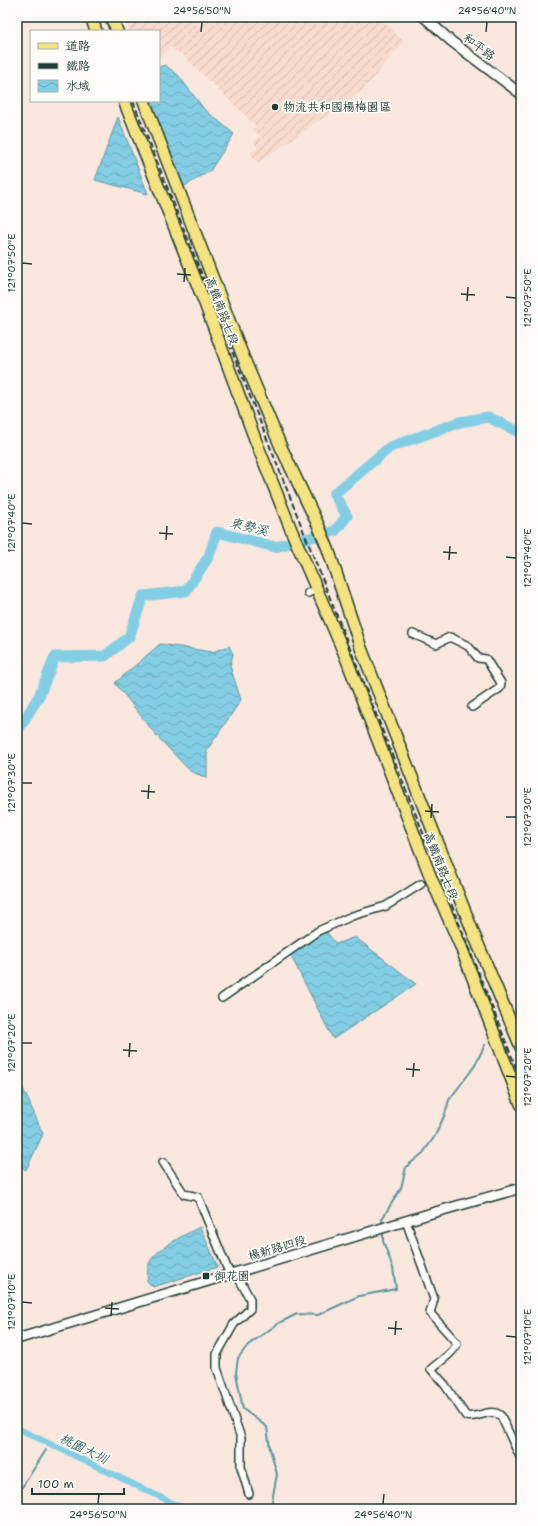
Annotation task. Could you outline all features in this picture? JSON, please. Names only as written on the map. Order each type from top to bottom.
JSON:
[{"type":"main road","points":[[91,17],[96,30]]},
{"type":"main road","points":[[111,17],[117,30]]},
{"type":"main road","name":"和平路","points":[[424,17],[451,41],[521,94]]},
{"type":"main road","name":"高鐵南路七段","points":[[124,102],[206,306],[255,439],[299,549],[312,591],[345,655],[431,878],[461,948],[521,1104]]},
{"type":"main road","name":"高鐵南路七段","points":[[144,102],[244,359],[281,447],[319,527],[475,937],[521,1047]]},
{"type":"main road","name":"楊新路四段","points":[[17,1339],[406,1221],[521,1188]]},
{"type":"street","points":[[413,634],[436,644],[450,637],[468,646],[478,658],[486,659],[501,683],[500,688],[472,707]]},
{"type":"street","points":[[222,998],[318,931],[352,916],[386,906],[421,884]]},
{"type":"street","points":[[163,1162],[184,1194],[198,1197],[233,1274],[250,1299],[250,1309],[234,1324],[217,1354],[217,1368],[241,1438],[241,1467],[250,1494]]},
{"type":"street","points":[[406,1221],[434,1299],[430,1313],[457,1343],[457,1346],[431,1369],[445,1385],[466,1416],[471,1417],[492,1412],[501,1416],[521,1459]]},
{"type":"shaded area","name":"物流共和國楊梅園區","points":[[124,17],[380,17],[404,42],[360,93],[257,163],[250,153],[257,148],[254,142],[260,136],[252,129],[256,126],[185,57],[170,47],[160,58],[160,30],[129,30]]},
{"type":"water","points":[[165,65],[178,75],[204,109],[234,134],[210,171],[183,187],[150,102],[160,102],[160,67]]},
{"type":"water","points":[[118,117],[148,194],[95,180]]},
{"type":"water","points":[[160,644],[212,652],[229,646],[233,654],[230,666],[241,700],[207,750],[207,778],[190,771],[156,735],[115,683]]},
{"type":"water","points":[[325,930],[336,944],[355,937],[416,984],[333,1039],[290,954]]},
{"type":"water","points":[[22,1086],[43,1134],[26,1170],[17,1164],[17,1091]]},
{"type":"water","points":[[200,1227],[218,1267],[153,1287],[147,1281],[148,1266],[153,1257],[172,1242]]},
{"type":"waterway","name":"東勢溪","points":[[17,732],[39,696],[55,657],[105,656],[129,637],[143,596],[186,591],[209,556],[217,532],[275,547],[335,531],[347,516],[334,494],[390,447],[460,422],[488,417],[521,433]]},
{"type":"waterway","points":[[382,1223],[382,1219],[401,1188],[406,1167],[423,1153],[435,1136],[445,1114],[449,1100],[474,1067],[485,1045]]},
{"type":"waterway","points":[[268,1509],[272,1501],[277,1474],[270,1449],[267,1427],[243,1409],[236,1373],[238,1358],[248,1345],[279,1323],[297,1314],[318,1315],[359,1296],[396,1289],[393,1268],[383,1241],[383,1234]]},
{"type":"waterway","name":"桃園大圳","points":[[17,1428],[185,1509]]},
{"type":"waterway","points":[[17,1495],[46,1450]]},
{"type":"railway","points":[[105,17],[110,30]]},
{"type":"railway","points":[[133,102],[521,1080]]},
{"type":"place","name":"物流共和國楊梅園區","points":[[275,107]]},
{"type":"place","name":"御花園","points":[[206,1276]]}]
